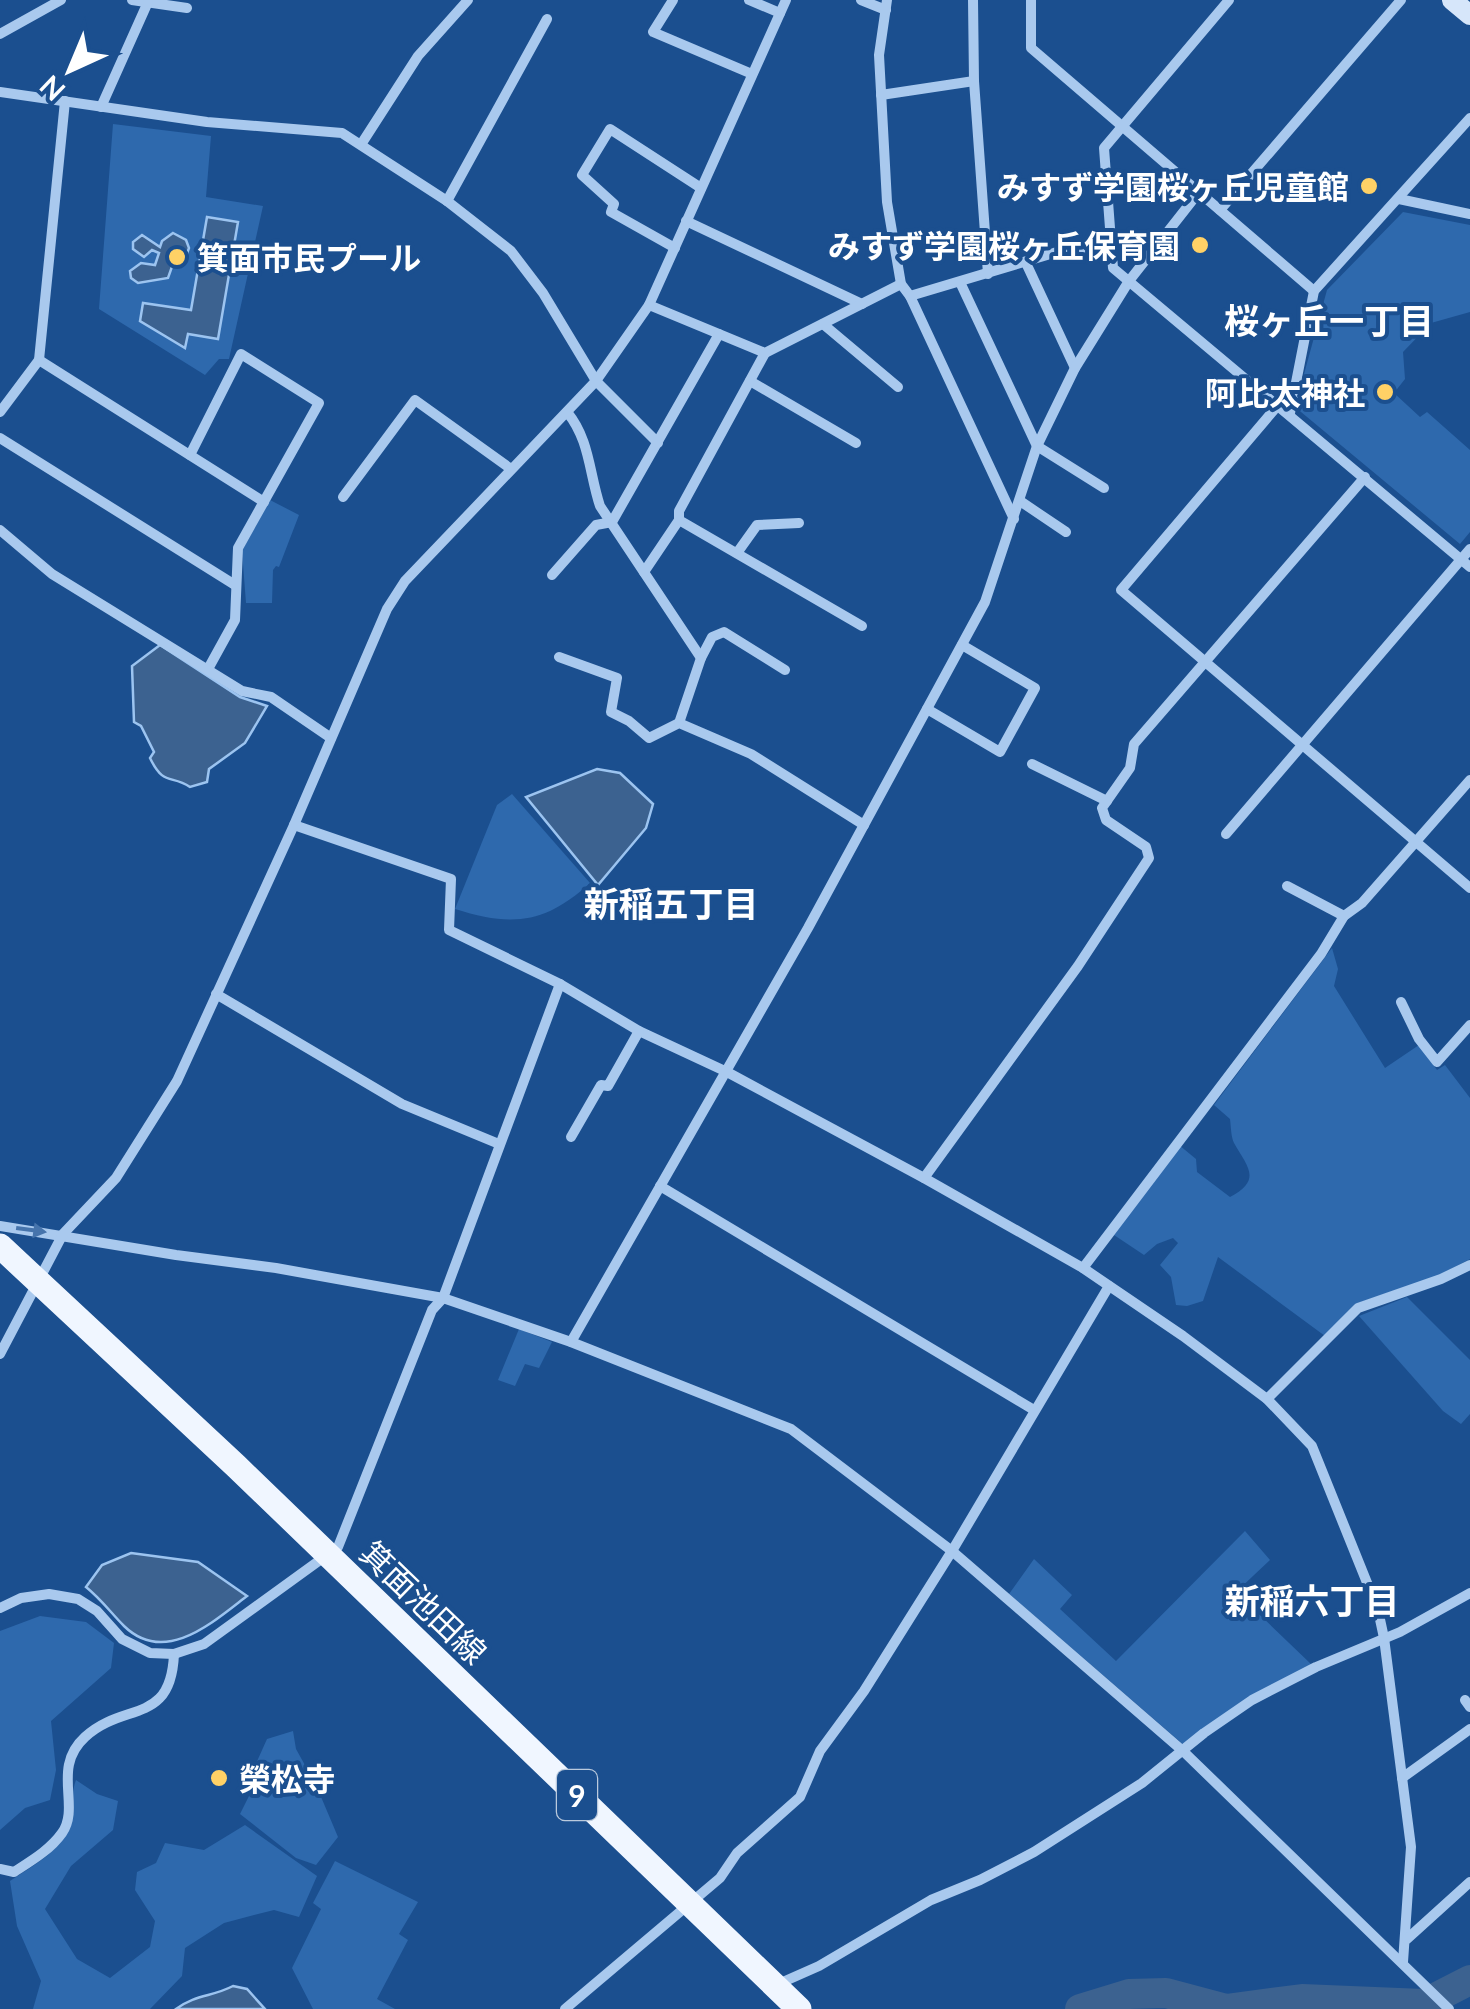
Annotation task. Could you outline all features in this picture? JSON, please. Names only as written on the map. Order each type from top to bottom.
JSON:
[{"type":"main road","name":"箕面池田線","points":[[0,1246],[328,1555],[799,2009]]},
{"type":"street","points":[[0,34],[61,0]]},
{"type":"street","points":[[132,0],[186,8]]},
{"type":"street","points":[[362,144],[418,56],[468,0]]},
{"type":"street","points":[[672,0],[653,32],[752,74]]},
{"type":"street","points":[[748,0],[780,13]]},
{"type":"street","points":[[0,1354],[63,1234],[116,1178],[177,1081],[387,609],[404,581],[596,381],[649,306],[786,0]]},
{"type":"street","points":[[861,0],[886,5],[879,55],[886,202],[901,284],[1014,519]]},
{"type":"street","points":[[974,0],[974,81],[988,274]]},
{"type":"street","points":[[1031,0],[1030,48],[1314,292]]},
{"type":"street","points":[[1229,0],[1104,148],[1113,268],[1466,564]]},
{"type":"street","points":[[1220,210],[1401,0]]},
{"type":"street","points":[[1452,0],[1470,15]]},
{"type":"street","points":[[101,107],[148,2]]},
{"type":"street","points":[[446,201],[547,20]]},
{"type":"street","points":[[881,96],[974,81]]},
{"type":"street","points":[[0,92],[206,122],[342,133],[446,201],[511,251],[543,293],[596,381],[658,444]]},
{"type":"street","points":[[0,412],[39,360],[65,102]]},
{"type":"street","points":[[1290,414],[1314,292],[1470,118]]},
{"type":"street","points":[[675,248],[611,212],[614,204],[582,175],[610,129],[701,188]]},
{"type":"street","points":[[571,1342],[727,1072],[985,602],[1037,446],[1075,368],[1129,281],[1199,192]]},
{"type":"street","points":[[1399,199],[1470,214]]},
{"type":"street","points":[[686,222],[862,304]]},
{"type":"street","points":[[910,296],[1057,252],[1110,248]]},
{"type":"street","points":[[1026,263],[1075,368]]},
{"type":"street","points":[[960,282],[1037,446],[1104,488]]},
{"type":"street","points":[[644,572],[679,520],[678,512],[765,353],[901,284]]},
{"type":"street","points":[[649,306],[765,353]]},
{"type":"street","points":[[822,324],[898,388]]},
{"type":"street","points":[[612,522],[718,334]]},
{"type":"street","points":[[190,455],[241,354],[319,403],[238,548],[235,620],[208,668]]},
{"type":"street","points":[[39,360],[264,502]]},
{"type":"street","points":[[750,381],[856,443]]},
{"type":"street","points":[[342,497],[414,400],[511,470]]},
{"type":"street","points":[[1279,404],[1121,590],[1470,888]]},
{"type":"street","points":[[567,412],[579,426],[586,444],[600,506],[701,658]]},
{"type":"street","points":[[0,438],[235,585]]},
{"type":"street","points":[[924,1178],[1078,966],[1148,858],[1146,847],[1106,820],[1102,808],[1130,768],[1134,744],[1365,477]]},
{"type":"street","points":[[1020,500],[1066,532]]},
{"type":"street","points":[[679,520],[862,626]]},
{"type":"street","points":[[552,575],[596,524],[612,522]]},
{"type":"street","points":[[737,554],[757,525],[799,523]]},
{"type":"street","points":[[0,530],[52,574],[242,691],[271,698],[331,738]]},
{"type":"street","points":[[1226,834],[1466,564],[1470,548]]},
{"type":"street","points":[[559,657],[618,678],[611,712],[650,738],[679,723],[712,637],[724,632],[785,670]]},
{"type":"street","points":[[927,709],[1000,752],[1035,688],[962,645]]},
{"type":"street","points":[[679,723],[751,754],[864,826]]},
{"type":"street","points":[[1032,764],[1107,801]]},
{"type":"street","points":[[1083,1268],[1320,954],[1344,916],[1362,903],[1470,780]]},
{"type":"street","points":[[294,825],[451,879],[449,930],[560,984],[640,1031],[727,1072],[1083,1268],[1184,1336],[1266,1399],[1312,1446],[1375,1601],[1384,1638],[1411,1847],[1404,1962]]},
{"type":"street","points":[[1287,886],[1344,916]]},
{"type":"street","points":[[0,1608],[21,1598],[49,1594],[78,1599],[97,1610],[122,1640],[150,1653],[174,1654],[204,1644],[338,1547],[432,1310],[443,1298],[560,984]]},
{"type":"street","points":[[216,994],[402,1104],[499,1144]]},
{"type":"street","points":[[1401,1002],[1437,1062],[1470,1025]]},
{"type":"street","points":[[571,1137],[601,1085],[608,1086],[640,1031]]},
{"type":"street","points":[[660,1186],[1034,1410]]},
{"type":"street","points":[[0,1226],[443,1298],[571,1342],[790,1429],[952,1551],[1184,1752],[1448,2008]]},
{"type":"street","points":[[1266,1399],[1358,1308],[1441,1279],[1470,1264]]},
{"type":"street","points":[[565,2009],[720,1878],[737,1853],[800,1797],[820,1751],[864,1691],[952,1551],[1110,1286]]},
{"type":"street","points":[[775,1986],[818,1966],[932,1900],[1034,1852],[1142,1783],[1252,1700],[1470,1593]]},
{"type":"street","points":[[0,1869],[14,1872],[44,1852],[64,1832],[70,1816],[67,1770],[74,1752],[85,1737],[160,1700],[173,1680],[174,1654]]},
{"type":"street","points":[[1402,1778],[1470,1729]]},
{"type":"street","points":[[1406,1940],[1470,1882]]},
{"type":"shaded area","name":"箕面市民プール","points":[[113,124],[211,136],[206,197],[263,206],[229,359],[219,359],[205,375],[99,309]]},
{"type":"shaded area","name":"阿比太神社","points":[[1403,212],[1470,225],[1470,312],[1431,323],[1403,352],[1405,379],[1394,393],[1420,417],[1427,412],[1470,450],[1470,532],[1460,544],[1295,407],[1327,290]]},
{"type":"shaded area","points":[[207,217],[238,222],[218,339],[188,334],[185,348],[140,321],[143,303],[191,310]]},
{"type":"shaded area","points":[[173,233],[186,240],[189,248],[186,256],[174,261],[168,278],[138,283],[131,278],[130,271],[141,263],[155,265],[159,253],[152,250],[144,257],[133,249],[133,242],[142,235],[160,247]]},
{"type":"shaded area","points":[[270,500],[299,515],[279,567],[273,570],[272,603],[246,603],[242,551]]},
{"type":"shaded area","points":[[160,645],[240,697],[267,706],[245,743],[209,769],[207,782],[190,787],[159,773],[150,758],[154,752],[141,726],[134,722],[132,666]]},
{"type":"shaded area","points":[[597,769],[620,773],[653,804],[646,828],[598,885],[526,797]]},
{"type":"shaded area","points":[[512,794],[590,883],[558,907],[527,918],[494,918],[455,909],[497,805]]},
{"type":"shaded area","points":[[1332,948],[1338,969],[1334,986],[1385,1068],[1419,1045],[1437,1070],[1445,1065],[1470,1098],[1470,1259],[1440,1275],[1355,1304],[1325,1336],[1218,1257],[1203,1301],[1176,1305],[1171,1277],[1160,1265],[1178,1243],[1173,1238],[1144,1255],[1114,1235],[1179,1145],[1196,1159],[1197,1172],[1230,1197],[1246,1185],[1249,1172],[1233,1141],[1230,1119],[1214,1105]]},
{"type":"shaded area","points":[[1407,1297],[1470,1360],[1470,1414],[1461,1424],[1443,1411],[1359,1316]]},
{"type":"shaded area","points":[[519,1329],[552,1342],[539,1368],[525,1364],[515,1386],[498,1380]]},
{"type":"shaded area","points":[[1245,1531],[1270,1560],[1236,1592],[1312,1665],[1185,1746],[1009,1594],[1034,1559],[1072,1595],[1060,1609],[1116,1661]]},
{"type":"shaded area","points":[[131,1553],[198,1562],[247,1596],[188,1636],[156,1642],[140,1637],[86,1587],[102,1565]]},
{"type":"shaded area","points":[[40,1616],[86,1622],[114,1643],[111,1668],[51,1721],[56,1770],[50,1800],[25,1808],[0,1830],[0,1631]]},
{"type":"shaded area","points":[[293,1731],[296,1749],[338,1837],[316,1865],[296,1858],[240,1814],[256,1782],[250,1777],[267,1739]]},
{"type":"shaded area","points":[[76,1780],[97,1794],[118,1801],[113,1830],[71,1866],[45,1909],[77,1959],[110,1978],[150,1947],[155,1921],[135,1890],[137,1872],[156,1863],[165,1843],[204,1850],[245,1825],[317,1876],[299,1917],[274,1910],[224,1923],[185,1948],[182,1976],[150,2009],[33,2009],[41,1981],[17,1926],[10,1881],[63,1840],[72,1820]]},
{"type":"shaded area","points":[[335,1861],[418,1902],[399,1934],[408,1940],[377,1999],[395,2009],[313,2009],[292,1968],[321,1909],[313,1903]]},
{"type":"shaded area","points":[[233,1986],[247,1989],[265,2009],[176,2009],[190,2001]]},
{"type":"waterway","points":[[1080,2009],[1129,1994],[1166,1993],[1226,2009],[1302,1999],[1423,2004],[1470,1980]]},
{"type":"place","name":"みすず学園桜ヶ丘児童館","points":[[1369,186]]},
{"type":"place","name":"みすず学園桜ヶ丘保育園","points":[[1200,245]]},
{"type":"place","name":"箕面市民プール","points":[[177,257]]},
{"type":"place","name":"阿比太神社","points":[[1385,392]]},
{"type":"place","name":"榮松寺","points":[[219,1778]]},
{"type":"district","name":"桜ヶ丘一丁目","points":[[1329,320]]},
{"type":"district","name":"新稲五丁目","points":[[671,903]]},
{"type":"district","name":"新稲六丁目","points":[[1312,1600]]}]
